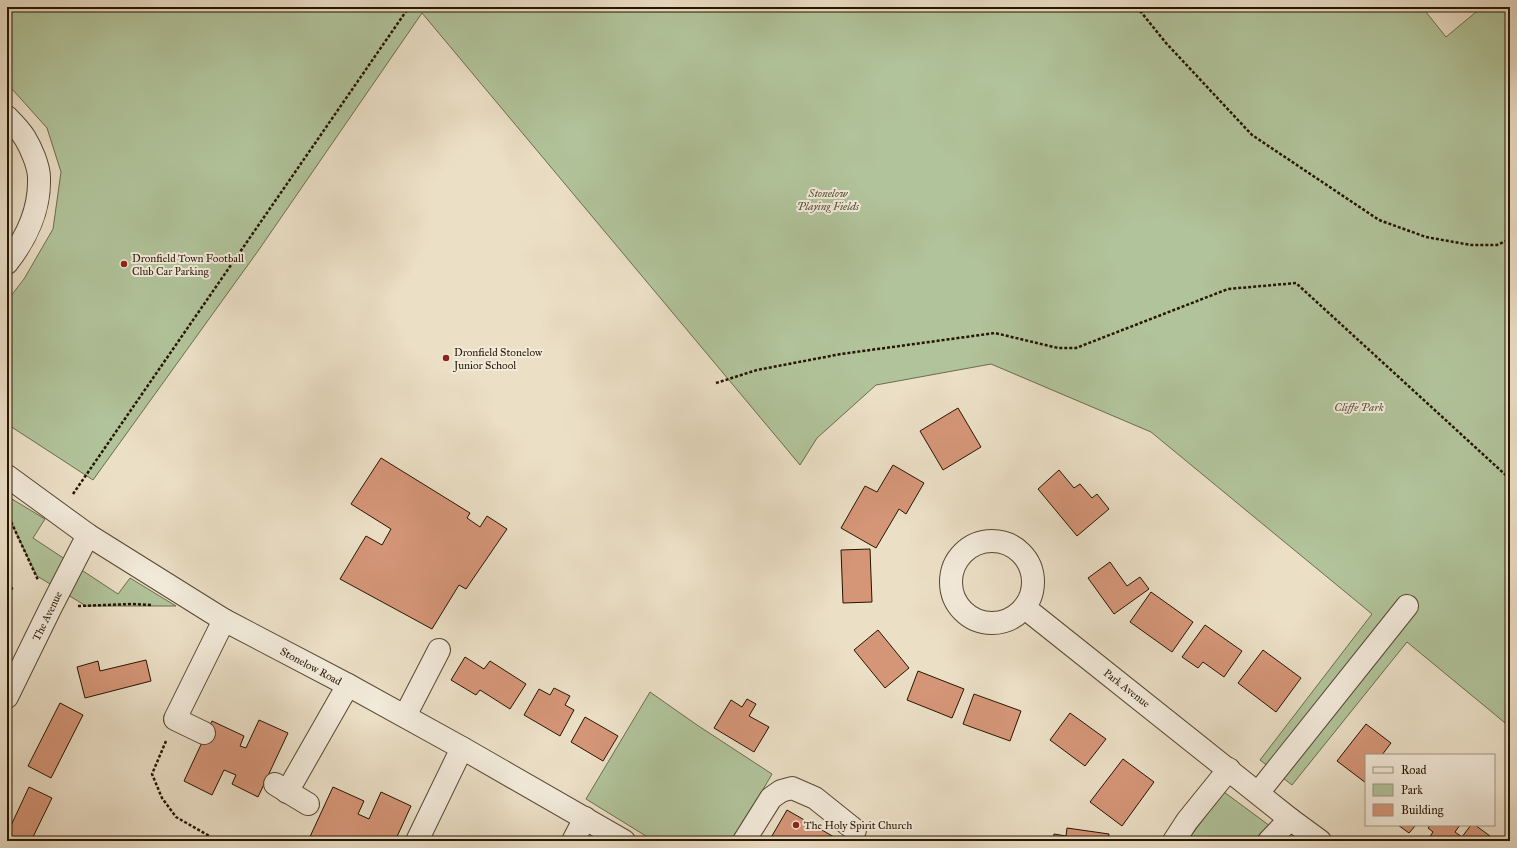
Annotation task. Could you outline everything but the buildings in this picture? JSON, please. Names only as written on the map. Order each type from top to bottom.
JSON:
[{"type":"street","points":[[7,117],[24,136],[33,153],[40,177],[37,202],[31,224],[16,252],[7,263]]},
{"type":"street","name":"Stonelow Road","points":[[7,476],[88,535],[224,620],[348,684],[624,841]]},
{"type":"street","name":"The Avenue","points":[[7,697],[88,535]]},
{"type":"street","points":[[1258,793],[1407,606]]},
{"type":"street","name":"Park Avenue","points":[[1025,608],[1290,819],[1320,841]]},
{"type":"street","points":[[204,733],[175,719],[224,620]]},
{"type":"street","points":[[405,716],[439,650]]},
{"type":"street","points":[[308,804],[281,788],[348,684]]},
{"type":"street","points":[[417,841],[462,748]]},
{"type":"street","points":[[1174,841],[1187,821],[1229,769]]},
{"type":"street","points":[[744,841],[771,798],[781,791],[792,788],[815,798],[855,830]]},
{"type":"street","points":[[573,841],[585,818]]},
{"type":"street","points":[[1270,841],[1290,819]]},
{"type":"path","points":[[59,515],[409,7]]},
{"type":"path","points":[[1137,7],[1166,43],[1252,135],[1379,220],[1426,237],[1471,245],[1497,245],[1510,239]]},
{"type":"path","points":[[716,383],[756,370],[841,354],[995,333],[1058,348],[1076,348],[1228,289],[1296,283],[1510,479]]},
{"type":"path","points":[[7,513],[51,607],[133,604],[155,605]]},
{"type":"path","points":[[175,719],[152,774],[162,798],[176,817],[218,841]]},
{"type":"green space","name":"Stonelow Playing Fields","points":[[7,7],[1422,7],[1446,37],[1482,7],[1510,7],[1510,727],[1407,642],[1292,785],[1260,760],[1372,614],[1151,432],[991,364],[876,385],[817,438],[800,465],[422,13],[258,251],[93,480],[7,424],[7,301],[24,279],[53,229],[61,172],[47,128],[7,85]]},
{"type":"green space","points":[[7,496],[45,519],[33,538],[118,594],[130,578],[176,606],[86,606],[37,576],[7,514]]},
{"type":"green space","points":[[650,692],[772,774],[733,841],[654,841],[586,799]]},
{"type":"green space","points":[[1224,792],[1270,826],[1257,841],[1187,841]]},
{"type":"place","name":"Dronfield Town Football Club Car Parking","points":[[124,264]]},
{"type":"place","name":"Dronfield Stonelow Junior School","points":[[446,358]]},
{"type":"place","name":"The Holy Spirit Church","points":[[796,825]]},
{"type":"park label","name":"Cliffe Park","points":[[1359,407]]}]
